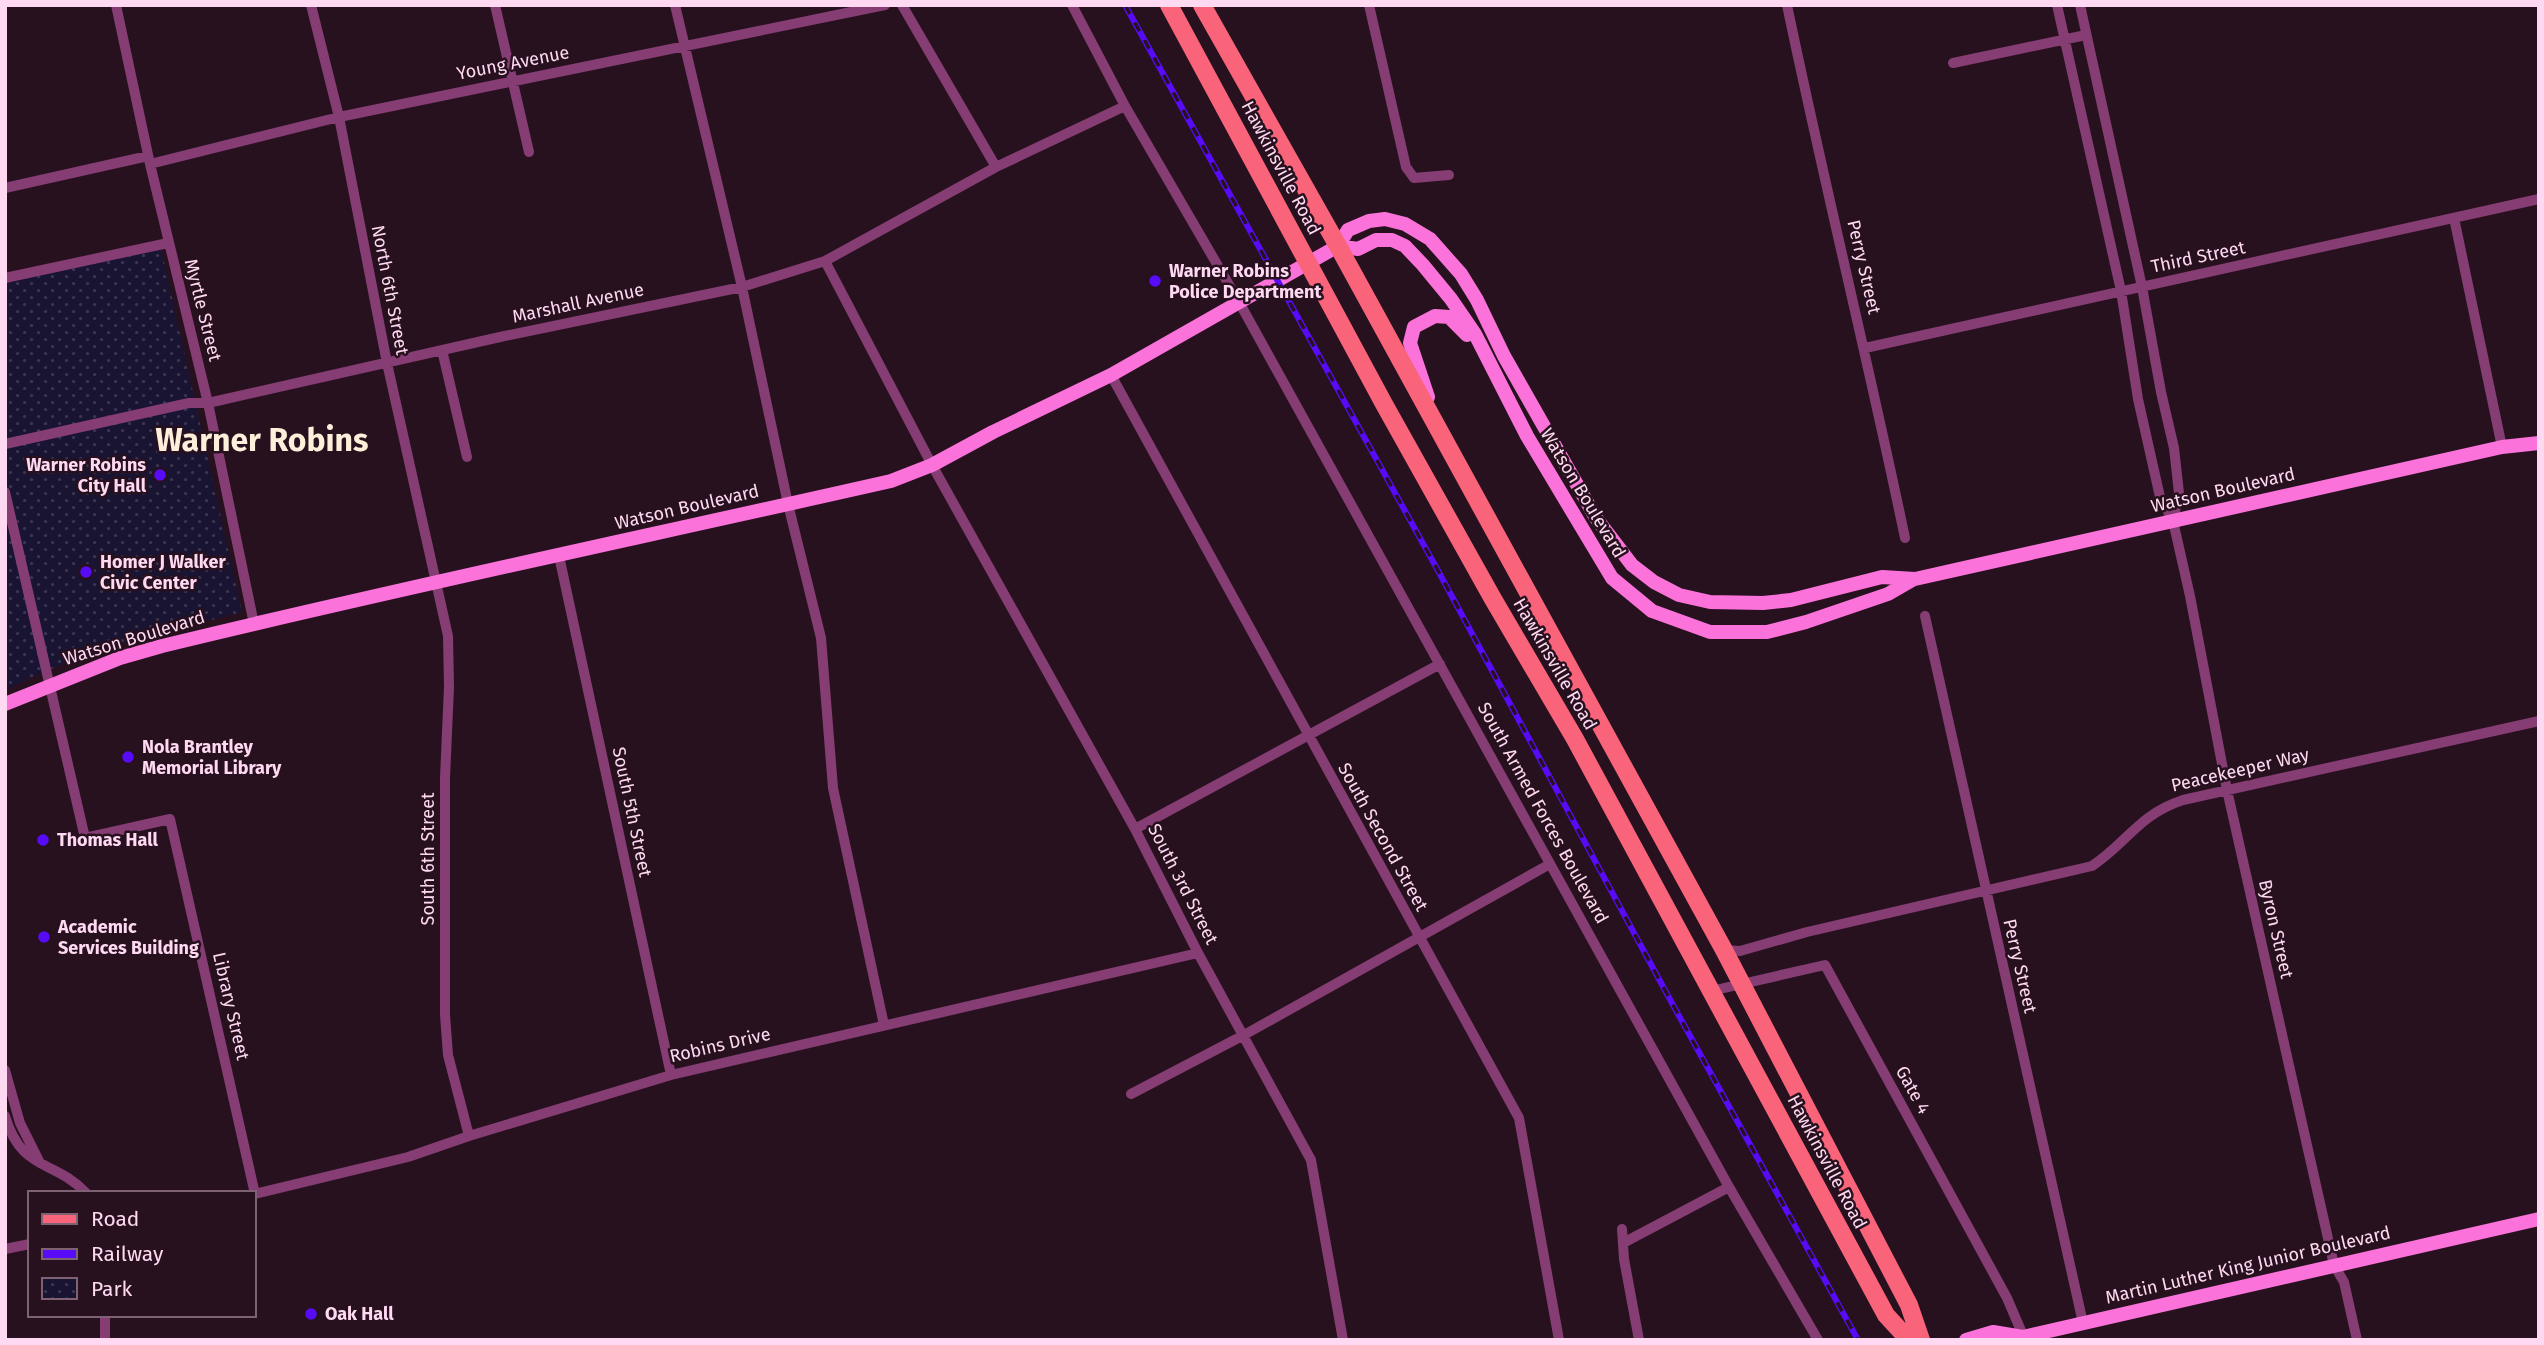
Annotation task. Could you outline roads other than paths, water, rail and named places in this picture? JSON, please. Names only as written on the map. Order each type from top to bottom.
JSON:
[{"type":"main road","name":"Hawkinsville Road","points":[[1170,5],[1384,404],[1575,739],[1886,1315],[1909,1340]]},
{"type":"main road","name":"Hawkinsville Road","points":[[1202,5],[1338,246],[1724,950],[1909,1305],[1921,1340]]},
{"type":"street","name":"Myrtle Street","points":[[116,5],[168,243],[208,403],[254,624]]},
{"type":"street","name":"North 6th Street","points":[[311,5],[339,117],[387,363],[434,581]]},
{"type":"street","points":[[495,5],[529,152]]},
{"type":"street","points":[[675,5],[687,47],[788,504],[821,638],[833,788],[884,1025]]},
{"type":"street","name":"Young Avenue","points":[[5,188],[149,160],[514,80],[687,47],[831,11],[885,5]]},
{"type":"street","points":[[902,5],[996,167]]},
{"type":"street","name":"South Armed Forces Boulevard","points":[[1072,5],[1125,106],[1239,302],[1729,1187],[1818,1340]]},
{"type":"street","points":[[1369,5],[1406,167],[1414,178],[1449,175]]},
{"type":"street","name":"Perry Street","points":[[1787,5],[1905,538]]},
{"type":"street","name":"Byron Street","points":[[2057,5],[2121,291],[2138,399],[2157,485],[2160,497],[2173,521],[2227,790],[2334,1265],[2344,1282],[2357,1340]]},
{"type":"street","name":"Byron Street","points":[[2080,5],[2142,287],[2174,448],[2179,493],[2173,521]]},
{"type":"street","points":[[1953,63],[2086,35]]},
{"type":"street","name":"Marshall Avenue","points":[[5,444],[189,403],[208,403],[442,350],[742,287],[825,261],[996,167],[1125,106]]},
{"type":"street","name":"Third Street","points":[[1865,348],[2539,199]]},
{"type":"street","points":[[2454,218],[2502,447]]},
{"type":"street","name":"Watson Boulevard","points":[[5,704],[120,658],[254,624],[434,581],[559,556],[891,481],[932,465],[1111,375],[1338,246],[1348,230],[1369,221],[1385,219],[1405,224],[1430,239],[1461,274],[1478,300],[1504,356],[1597,518],[1632,565],[1679,596],[1710,602],[1763,603],[1791,600],[1882,577],[1915,579],[2502,447],[2539,443]]},
{"type":"street","points":[[2108,231],[2129,226]]},
{"type":"street","name":"Watson Boulevard","points":[[1338,246],[1358,248],[1377,240],[1392,240],[1405,246],[1451,299],[1475,334],[1527,436],[1612,578],[1652,611],[1710,632],[1767,632],[1806,622],[1888,594],[1915,579]]},
{"type":"street","points":[[5,278],[168,243]]},
{"type":"street","name":"South 3rd Street","points":[[825,261],[932,465],[1135,829],[1198,953],[1311,1160],[1343,1340]]},
{"type":"street","points":[[1450,450],[1412,353],[1410,343],[1414,327],[1435,316],[1449,317],[1460,326],[1491,367]]},
{"type":"street","points":[[442,350],[467,457]]},
{"type":"street","name":"South Second Street","points":[[1111,375],[1519,1118],[1559,1340]]},
{"type":"street","points":[[5,492],[49,685]]},
{"type":"street","name":"South 5th Street","points":[[559,556],[671,1075]]},
{"type":"street","name":"South 6th Street","points":[[434,581],[447,636],[449,657],[445,778],[445,1015],[450,1064],[469,1136]]},
{"type":"street","name":"Perry Street","points":[[1925,617],[2082,1322]]},
{"type":"street","points":[[1135,829],[1440,664]]},
{"type":"street","name":"Library Street","points":[[49,685],[85,838],[170,819],[255,1191]]},
{"type":"street","name":"Peacekeeper Way","points":[[1724,950],[1740,951],[1807,932],[2092,866],[2112,853],[2133,829],[2162,807],[2227,790],[2539,721]]},
{"type":"street","points":[[1131,1094],[1244,1035],[1550,864]]},
{"type":"street","name":"Robins Drive","points":[[256,1194],[408,1157],[671,1075],[1198,953]]},
{"type":"street","name":"Gate 4","points":[[1712,991],[1825,965],[2007,1298],[2024,1338]]},
{"type":"street","points":[[5,1070],[20,1123],[40,1163]]},
{"type":"street","points":[[5,1116],[15,1143],[23,1153],[84,1191]]},
{"type":"street","points":[[1625,1242],[1729,1187]]},
{"type":"street","name":"Martin Luther King Junior Boulevard","points":[[1966,1340],[1993,1332],[2024,1338],[2082,1322],[2539,1219]]},
{"type":"street","points":[[1622,1229],[1625,1242],[1624,1259],[1639,1340]]},
{"type":"street","points":[[5,1249],[28,1244]]},
{"type":"street","points":[[105,1317],[105,1340]]},
{"type":"railway","points":[[1125,5],[1436,567],[1858,1340]]},
{"type":"place","name":"Warner Robins Police Department","points":[[1155,281]]},
{"type":"place","name":"Warner Robins City Hall","points":[[160,475]]},
{"type":"place","name":"Homer J Walker Civic Center","points":[[86,572]]},
{"type":"place","name":"Nola Brantley Memorial Library","points":[[128,757]]},
{"type":"place","name":"Thomas Hall","points":[[43,840]]},
{"type":"place","name":"Academic Services Building","points":[[44,937]]},
{"type":"place","name":"Oak Hall","points":[[311,1314]]},
{"type":"district","name":"Warner Robins","points":[[262,440]]}]
